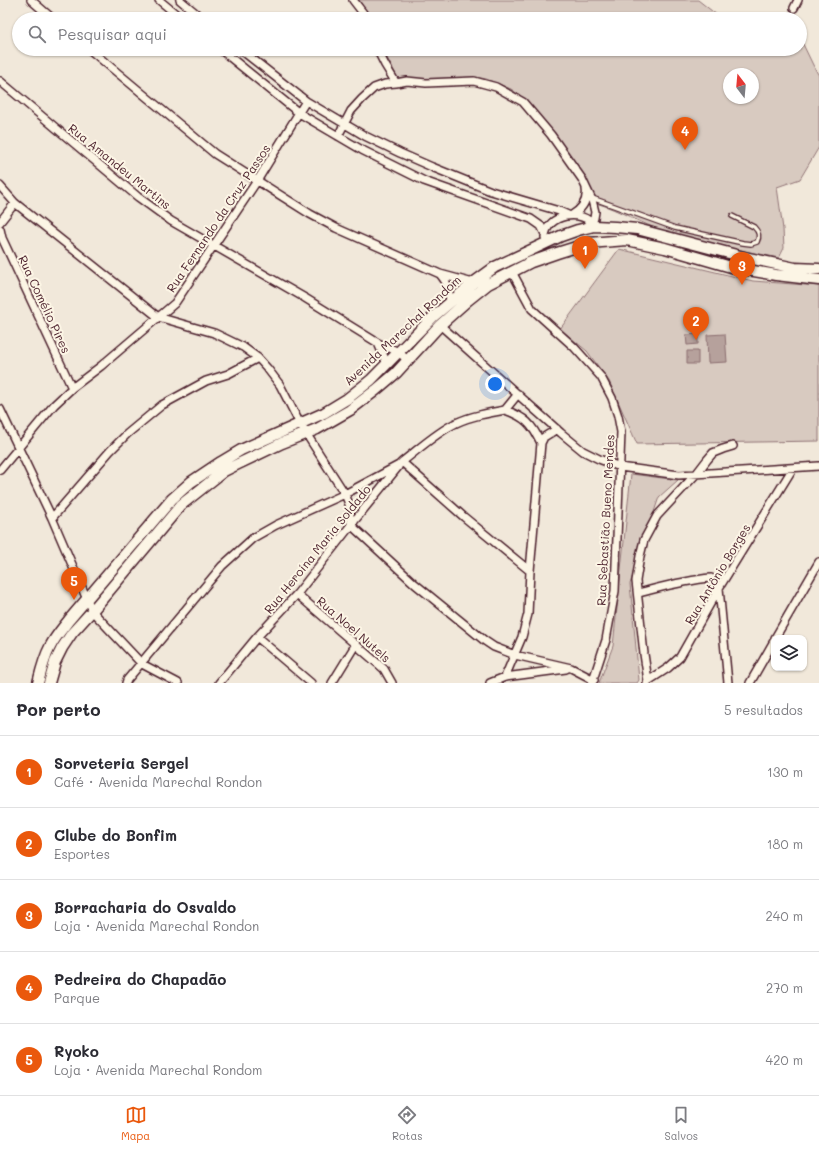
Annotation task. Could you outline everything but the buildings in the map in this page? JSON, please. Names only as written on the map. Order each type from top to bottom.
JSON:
[{"type":"main road","name":"Avenida Marechal Rondom","points":[[38,683],[43,664],[50,647],[68,620],[172,499],[191,482],[241,450],[324,413],[347,399],[371,380],[433,317],[473,282],[546,238],[593,225],[615,227],[637,230],[744,257],[795,268],[819,269]]},
{"type":"main road","points":[[589,243],[595,234],[593,225]]},
{"type":"main road","points":[[546,238],[551,249],[558,253]]},
{"type":"main road","points":[[48,683],[55,662],[72,633],[92,612],[181,505],[234,466],[282,443],[306,434],[338,417],[366,398],[396,373],[440,325],[488,284],[531,262],[589,243],[627,240],[731,266],[776,275],[819,280]]},
{"type":"street","points":[[30,0],[45,12]]},
{"type":"street","points":[[159,0],[174,12]]},
{"type":"street","points":[[180,0],[195,12]]},
{"type":"street","points":[[353,0],[363,12]]},
{"type":"street","points":[[794,8],[798,0]]},
{"type":"street","points":[[97,56],[215,154],[310,214],[336,228],[440,274],[473,282]]},
{"type":"street","points":[[229,56],[299,113],[362,150],[424,181],[531,219],[541,226],[546,238]]},
{"type":"street","points":[[249,56],[306,101],[372,139],[400,153],[491,191],[552,208],[570,215],[586,218],[593,225]]},
{"type":"street","points":[[380,56],[396,83]]},
{"type":"street","name":"Rua Amandeu Martins","points":[[0,81],[138,197],[171,221],[214,244],[378,343],[399,352]]},
{"type":"street","points":[[338,136],[351,111],[362,99],[374,88],[386,84],[407,81],[426,83],[474,81],[496,88],[523,102],[551,135],[582,179],[591,197],[595,212],[593,225]]},
{"type":"street","name":"Rua Fernando da Cruz Passos","points":[[0,470],[54,405],[72,388],[101,366],[175,303],[257,180],[306,101]]},
{"type":"street","points":[[0,186],[15,203],[158,317],[214,333],[243,346],[258,358],[280,385],[300,424],[345,494],[349,504],[351,525],[415,584],[494,647],[515,655],[571,668],[593,681]]},
{"type":"street","points":[[546,238],[548,227],[559,218],[570,215],[582,207],[586,200],[586,187]]},
{"type":"street","points":[[0,222],[15,203]]},
{"type":"street","name":"Rua Comélio Pires","points":[[0,229],[2,238],[72,388]]},
{"type":"street","name":"Rua Sebastião Bueno Mendes","points":[[512,272],[532,309],[574,347],[601,377],[612,398],[618,416],[621,432],[615,592],[606,640],[593,681]]},
{"type":"street","points":[[440,274],[449,289],[450,303]]},
{"type":"street","points":[[440,325],[583,451],[620,467],[679,475],[819,466]]},
{"type":"street","points":[[378,343],[387,364]]},
{"type":"street","points":[[399,352],[407,360]]},
{"type":"street","points":[[52,518],[126,434],[162,405],[206,381],[228,374],[258,358]]},
{"type":"street","points":[[505,410],[518,394]]},
{"type":"street","points":[[0,409],[52,518],[92,612],[142,664],[178,683]]},
{"type":"street","points":[[126,683],[222,566],[253,538],[276,525],[345,494],[401,463],[440,432],[456,423],[474,416],[505,410],[516,414],[525,419],[532,426],[541,442]]},
{"type":"street","points":[[505,677],[522,637],[528,614],[530,571],[541,442],[548,433],[557,429]]},
{"type":"street","points":[[648,682],[636,581],[644,540],[657,516],[707,460],[713,454],[733,446]]},
{"type":"street","points":[[401,463],[530,571]]},
{"type":"street","name":"Rua Heroína Maria Soldado","points":[[219,683],[257,637],[297,594],[401,463]]},
{"type":"street","name":"Rua Antônio Borges","points":[[648,682],[668,668],[680,657],[719,588],[793,468]]},
{"type":"street","points":[[777,635],[819,562]]},
{"type":"street","points":[[638,593],[700,579],[711,578],[719,588],[728,683]]},
{"type":"street","name":"Rua Noel Nutels","points":[[297,594],[384,669],[392,683]]},
{"type":"street","points":[[257,637],[311,683]]},
{"type":"street","points":[[332,683],[356,644]]},
{"type":"street","points":[[750,683],[771,646]]},
{"type":"street","points":[[490,683],[505,677],[571,668]]},
{"type":"lane","points":[[591,197],[675,228],[743,243],[751,244],[757,242],[759,237],[757,230],[732,216]]},
{"type":"shaded area","points":[[359,0],[698,0],[713,12],[366,12]]},
{"type":"shaded area","points":[[807,53],[819,76],[819,147],[800,179],[777,187],[784,248],[779,258],[707,243],[664,231],[647,225],[614,209],[596,203],[527,101],[511,89],[486,79],[476,77],[427,79],[398,78],[386,56],[807,56]]},
{"type":"shaded area","points":[[619,249],[753,281],[819,286],[819,441],[637,444],[609,381],[587,351],[560,329]]},
{"type":"shaded area","points":[[698,334],[698,344],[687,345],[686,335]]},
{"type":"shaded area","points":[[725,334],[727,362],[708,363],[707,335]]},
{"type":"shaded area","points":[[687,351],[698,351],[698,364],[687,364]]},
{"type":"shaded area","points":[[631,474],[678,480],[659,497],[630,584],[639,680],[637,683],[599,683],[613,646]]},
{"type":"place","name":"Pedreira do Chapadão","points":[[685,150]]},
{"type":"place","name":"Sorveteria Sergel","points":[[585,269]]},
{"type":"place","name":"Borracharia do Osvaldo","points":[[742,285]]},
{"type":"place","name":"Clube do Bonfim","points":[[696,340]]},
{"type":"place","name":"Ryoko","points":[[74,600]]}]
